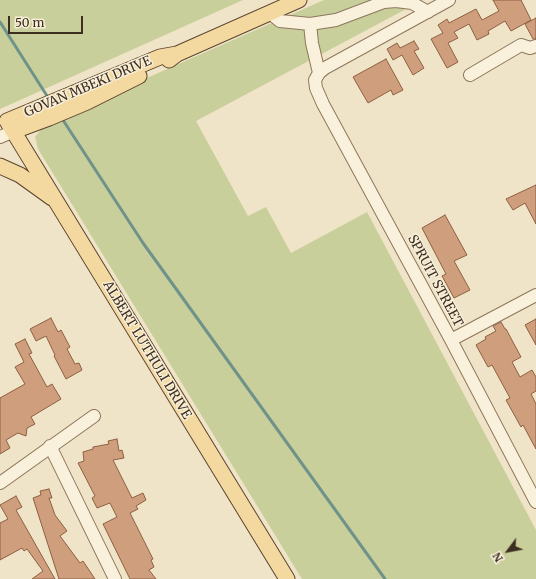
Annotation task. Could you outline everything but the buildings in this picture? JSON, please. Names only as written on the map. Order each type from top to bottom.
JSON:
[{"type":"main road","name":"GOVAN MBEKI DRIVE","points":[[5,128],[46,113],[163,64],[177,54],[299,0]]},
{"type":"main road","name":"ALBERT LUTHULI DRIVE","points":[[5,128],[57,202],[287,579]]},
{"type":"main road","points":[[0,166],[20,175],[57,202]]},
{"type":"street","points":[[319,73],[335,62],[449,0]]},
{"type":"street","points":[[270,13],[280,21],[310,24],[336,20],[384,2],[396,1],[412,3],[428,12]]},
{"type":"street","name":"SPRUIT STREET","points":[[310,24],[312,43],[319,73],[315,80],[319,96],[451,340],[536,502]]},
{"type":"street","points":[[470,75],[521,45],[530,48],[536,46]]},
{"type":"street","points":[[451,340],[536,295]]},
{"type":"street","points":[[0,483],[94,416]]},
{"type":"street","points":[[50,446],[115,579]]},
{"type":"green space","points":[[0,0],[243,0],[0,109]]},
{"type":"green space","points":[[324,0],[423,0],[196,121],[248,216],[266,207],[291,253],[367,212],[536,530],[536,579],[302,579],[38,149],[35,137],[43,127],[133,84]]},
{"type":"waterway","points":[[0,22],[49,99]]},
{"type":"waterway","points":[[61,117],[143,243],[385,579]]}]
